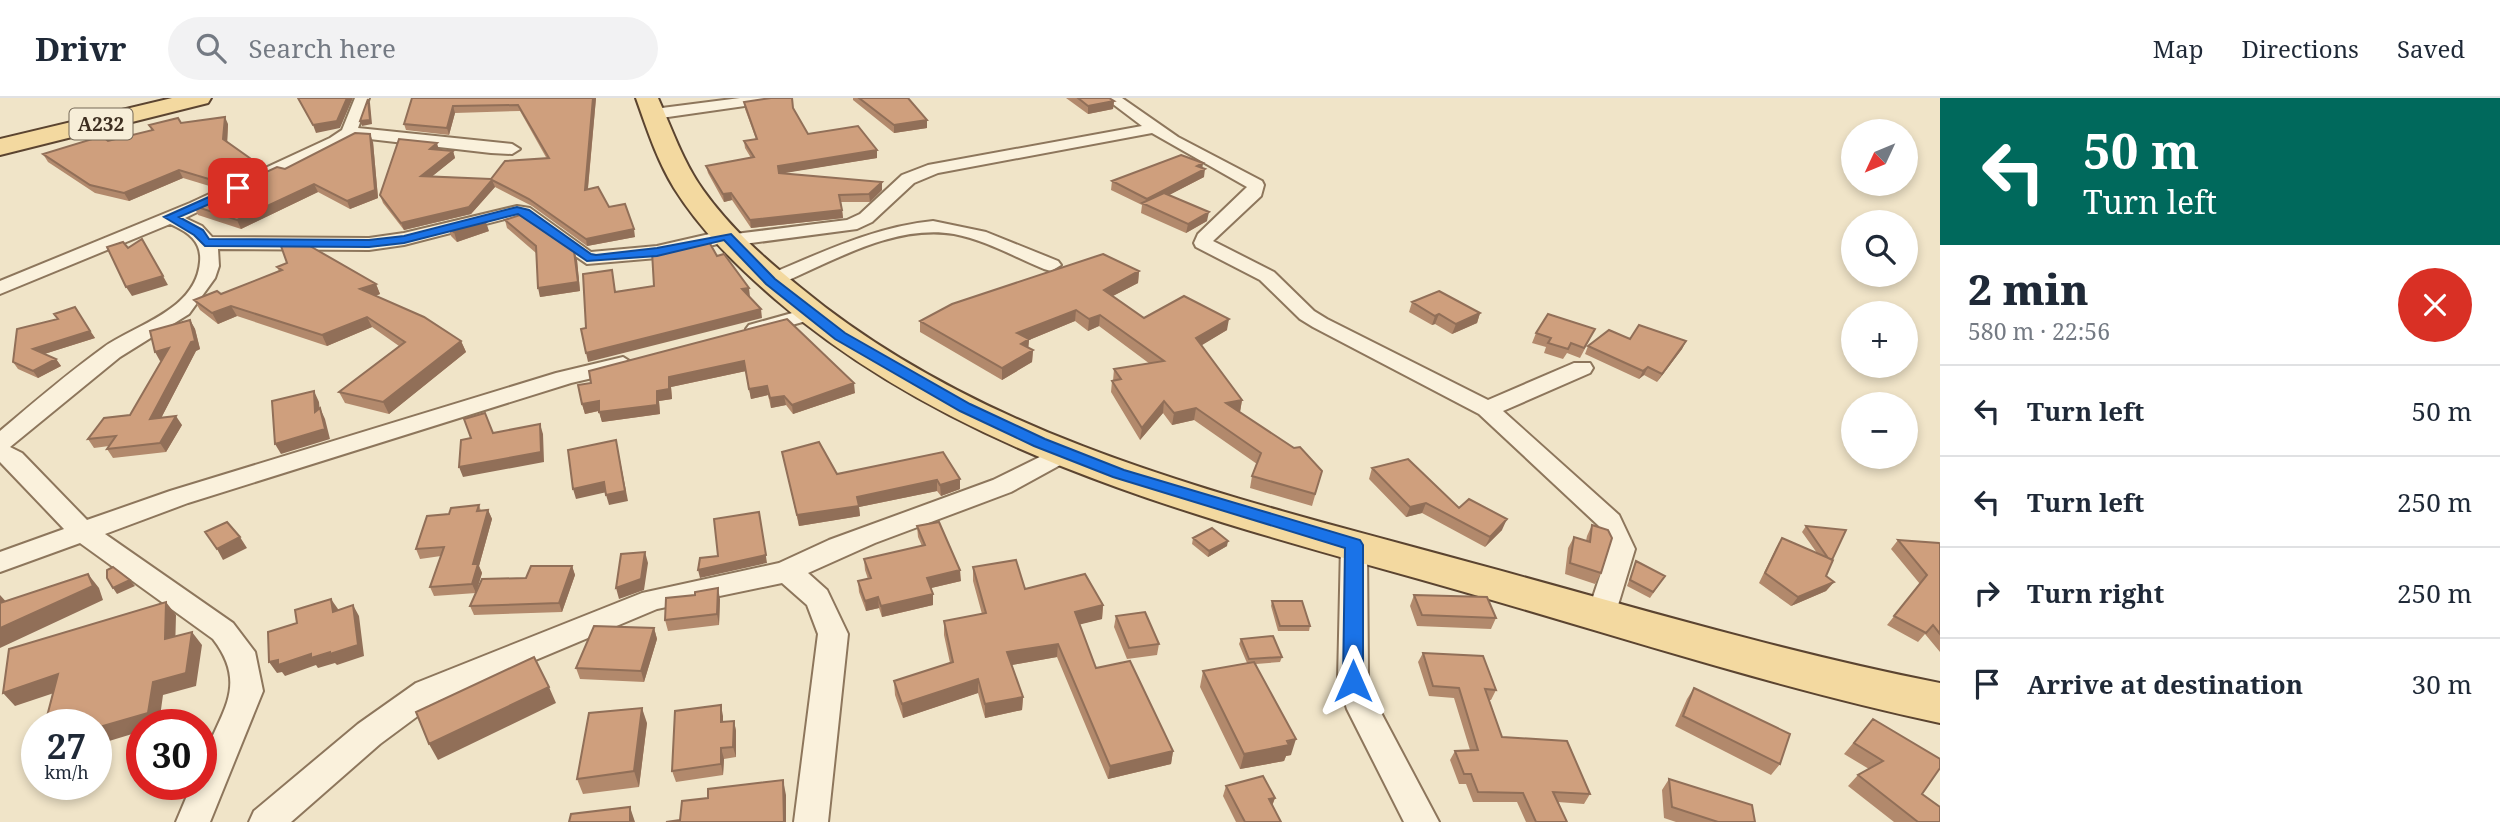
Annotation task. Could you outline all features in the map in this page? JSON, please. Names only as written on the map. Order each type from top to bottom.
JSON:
[{"type":"main road","name":"A232","points":[[0,147],[187,100]]},
{"type":"main road","points":[[650,106],[679,173],[728,238],[770,281],[810,314],[894,369],[965,408],[1065,453],[1227,508],[1791,670],[1940,703]]},
{"type":"street","points":[[0,288],[170,217],[336,141],[349,132],[362,98]]},
{"type":"street","points":[[650,106],[773,98]]},
{"type":"street","points":[[1112,98],[1195,154],[1256,185],[1255,192],[1205,238],[1203,243],[1267,276],[1314,319],[1487,409],[1611,521],[1622,549],[1601,615]]},
{"type":"street","points":[[205,243],[369,244],[404,239],[517,211],[524,212],[587,258],[657,252],[728,238],[851,225],[866,218],[908,179],[934,169],[1157,128]]},
{"type":"street","points":[[349,132],[401,135],[464,147],[512,149]]},
{"type":"street","points":[[0,443],[84,373],[127,341],[173,316],[200,290],[211,264],[205,243],[199,233],[170,217]]},
{"type":"street","points":[[770,281],[869,241],[904,230],[934,227],[954,228],[1051,265]]},
{"type":"street","points":[[731,337],[810,314]]},
{"type":"street","points":[[0,562],[81,530],[490,400],[642,359]]},
{"type":"street","points":[[1487,409],[1583,368]]},
{"type":"street","points":[[0,452],[13,459],[81,530],[223,631],[240,652],[248,691],[193,822]]},
{"type":"street","points":[[265,822],[369,734],[427,692],[652,600],[786,572],[862,537],[1003,485],[1065,453]]},
{"type":"street","points":[[1354,545],[1353,681],[1363,709],[1422,822]]},
{"type":"street","points":[[786,572],[811,587],[823,605],[833,634],[811,822]]},
{"type":"building","points":[[298,98],[347,98],[337,121],[313,125]]},
{"type":"building","points":[[412,98],[593,98],[585,190],[598,187],[609,207],[625,204],[634,229],[586,239],[529,199],[492,180],[469,207],[401,223],[380,195],[399,139],[437,143],[430,149],[453,151],[421,176],[491,179],[505,161],[549,158],[518,105],[453,106],[447,128],[404,124]]},
{"type":"building","points":[[792,98],[793,108],[808,134],[858,126],[877,150],[778,166],[779,173],[882,182],[869,194],[839,195],[842,210],[750,220],[731,193],[723,194],[706,166],[754,157],[744,141],[757,139],[744,102]]},
{"type":"building","points":[[859,98],[908,98],[927,120],[894,125]]},
{"type":"building","points":[[1078,98],[1109,98],[1114,101],[1088,106]]},
{"type":"building","points":[[368,99],[370,120],[360,121]]},
{"type":"building","points":[[225,117],[223,139],[254,161],[212,180],[179,170],[124,193],[90,185],[43,154],[102,136],[108,141],[153,130],[149,125],[178,118],[181,123]]},
{"type":"building","points":[[355,133],[370,134],[375,190],[347,201],[314,184],[237,220],[194,206],[241,189],[234,187],[277,167],[285,169]]},
{"type":"building","points":[[1181,155],[1203,163],[1197,166],[1205,169],[1147,199],[1112,181]]},
{"type":"building","points":[[1164,193],[1209,212],[1188,224],[1142,203]]},
{"type":"building","points":[[520,215],[574,251],[578,282],[538,288],[536,246],[505,220]]},
{"type":"building","points":[[482,218],[486,222],[454,232],[448,226]]},
{"type":"building","points":[[142,239],[163,276],[126,287],[107,247],[123,242],[128,248]]},
{"type":"building","points":[[708,240],[717,256],[724,254],[749,288],[742,289],[761,309],[586,353],[581,329],[586,328],[583,274],[612,270],[615,292],[654,286],[652,252]]},
{"type":"building","points":[[303,242],[376,284],[360,289],[424,317],[461,341],[383,402],[339,392],[405,342],[367,317],[322,335],[231,306],[212,313],[194,300],[217,291],[221,294],[282,270],[277,267],[287,263],[281,246]]},
{"type":"building","points":[[1103,254],[1139,271],[1104,290],[1144,318],[1184,296],[1229,319],[1196,338],[1242,400],[1226,403],[1294,448],[1300,447],[1322,471],[1315,494],[1252,476],[1261,453],[1196,408],[1174,413],[1164,401],[1142,428],[1112,381],[1121,379],[1114,369],[1164,361],[1100,315],[1089,319],[1076,310],[1017,333],[1029,339],[1021,344],[1033,350],[1002,368],[920,321],[952,304]]},
{"type":"building","points":[[1439,291],[1480,313],[1456,324],[1439,314],[1435,316],[1412,302]]},
{"type":"building","points":[[75,307],[90,331],[33,349],[56,359],[33,371],[13,362],[17,329],[58,319],[54,314]]},
{"type":"building","points":[[1548,314],[1595,329],[1584,348],[1571,343],[1568,349],[1548,343],[1551,338],[1536,333]]},
{"type":"building","points":[[787,319],[854,383],[792,405],[784,396],[770,398],[767,386],[749,389],[744,361],[669,377],[669,389],[657,391],[657,405],[599,412],[599,401],[582,404],[578,385],[591,383],[589,371]]},
{"type":"building","points":[[190,320],[195,341],[191,342],[150,419],[176,416],[160,443],[107,449],[116,436],[88,439],[104,418],[130,415],[169,348],[155,352],[150,331]]},
{"type":"building","points":[[1639,325],[1686,341],[1662,374],[1648,367],[1643,371],[1588,346],[1609,330],[1630,339]]},
{"type":"building","points":[[314,391],[315,412],[320,408],[325,429],[275,444],[272,401]]},
{"type":"building","points":[[485,413],[493,433],[540,424],[541,452],[459,467],[461,440],[471,438],[464,419]]},
{"type":"building","points":[[616,440],[625,491],[606,495],[604,482],[573,489],[568,450]]},
{"type":"building","points":[[819,442],[837,474],[943,452],[960,479],[940,485],[937,480],[857,497],[859,506],[797,515],[782,452]]},
{"type":"building","points":[[1408,459],[1459,508],[1469,499],[1507,519],[1490,537],[1426,503],[1410,507],[1372,468]]},
{"type":"building","points":[[479,505],[477,511],[488,510],[473,564],[478,564],[472,584],[430,587],[444,547],[416,549],[427,516],[449,514],[451,508]]},
{"type":"building","points":[[759,512],[766,555],[698,570],[700,558],[718,556],[714,519]]},
{"type":"building","points":[[227,522],[240,537],[217,549],[205,532]]},
{"type":"building","points":[[939,522],[960,570],[927,578],[933,594],[881,606],[878,597],[865,601],[858,581],[871,578],[864,559],[925,545],[917,526]]},
{"type":"building","points":[[1592,525],[1608,530],[1612,538],[1601,573],[1570,563],[1574,537],[1590,542]]},
{"type":"building","points":[[1806,526],[1846,530],[1832,560],[1828,558]]},
{"type":"building","points":[[1212,528],[1228,541],[1209,551],[1193,538]]},
{"type":"building","points":[[1782,538],[1833,560],[1826,576],[1834,582],[1798,597],[1765,573]]},
{"type":"building","points":[[1898,540],[1940,544],[1940,634],[1933,625],[1926,633],[1894,616],[1927,575]]},
{"type":"building","points":[[645,552],[641,579],[616,588],[621,554]]},
{"type":"building","points":[[1016,560],[1025,589],[1085,574],[1103,605],[1075,612],[1096,668],[1130,661],[1173,751],[1110,766],[1058,644],[1007,652],[1023,697],[985,704],[978,679],[902,704],[894,681],[953,662],[944,621],[986,613],[973,567]]},
{"type":"building","points":[[1636,561],[1665,576],[1653,592],[1630,580]]},
{"type":"building","points":[[531,566],[572,566],[559,603],[470,606],[482,579],[526,578]]},
{"type":"building","points":[[113,567],[130,580],[113,588],[107,578],[107,570]]},
{"type":"building","points":[[88,574],[93,586],[0,628],[0,603]]},
{"type":"building","points":[[718,588],[717,614],[665,620],[666,598],[695,595],[695,592]]},
{"type":"building","points":[[1414,595],[1487,597],[1496,618],[1422,615]]},
{"type":"building","points":[[331,599],[333,612],[353,605],[358,645],[311,658],[311,654],[278,665],[278,660],[269,662],[268,632],[297,623],[295,610]]},
{"type":"building","points":[[1272,601],[1302,601],[1310,626],[1280,626]]},
{"type":"building","points":[[166,602],[165,639],[192,632],[186,673],[153,682],[149,709],[126,709],[126,719],[112,723],[112,709],[49,709],[58,674],[3,693],[9,649]]},
{"type":"building","points":[[1145,612],[1159,644],[1129,648],[1116,616]]},
{"type":"building","points":[[594,626],[654,628],[641,671],[576,668]]},
{"type":"building","points":[[1273,636],[1282,657],[1249,659],[1241,639]]},
{"type":"building","points":[[1423,653],[1483,656],[1496,690],[1485,689],[1502,737],[1567,741],[1590,794],[1553,792],[1567,822],[1536,822],[1523,793],[1478,792],[1471,774],[1464,774],[1455,751],[1478,750],[1459,688],[1433,686]]},
{"type":"building","points":[[534,657],[549,687],[429,744],[416,712]]},
{"type":"building","points":[[1254,662],[1296,739],[1287,741],[1289,745],[1244,754],[1203,671]]},
{"type":"building","points":[[1694,688],[1790,734],[1780,764],[1683,716]]},
{"type":"building","points":[[721,705],[721,722],[734,721],[733,747],[721,748],[721,764],[672,771],[675,711]]},
{"type":"building","points":[[642,708],[634,771],[577,779],[589,713]]},
{"type":"building","points":[[1873,719],[1940,759],[1940,768],[1922,794],[1940,807],[1940,822],[1918,822],[1858,775],[1883,761],[1854,743]]},
{"type":"building","points":[[1263,776],[1275,798],[1269,799],[1281,822],[1245,822],[1226,786]]},
{"type":"building","points":[[1669,779],[1752,805],[1755,822],[1718,822],[1672,807]]},
{"type":"building","points":[[783,780],[784,822],[666,822],[680,820],[682,801],[708,798],[708,789]]},
{"type":"building","points":[[630,807],[630,822],[569,822],[571,814]]},
{"type":"route","points":[[238,188],[170,217],[199,233],[205,243],[327,241],[369,244],[404,239],[517,211],[524,212],[587,258],[657,252],[727,236],[746,258],[797,305],[840,336],[965,408],[1039,443],[1118,474],[1354,545],[1353,681]]}]
